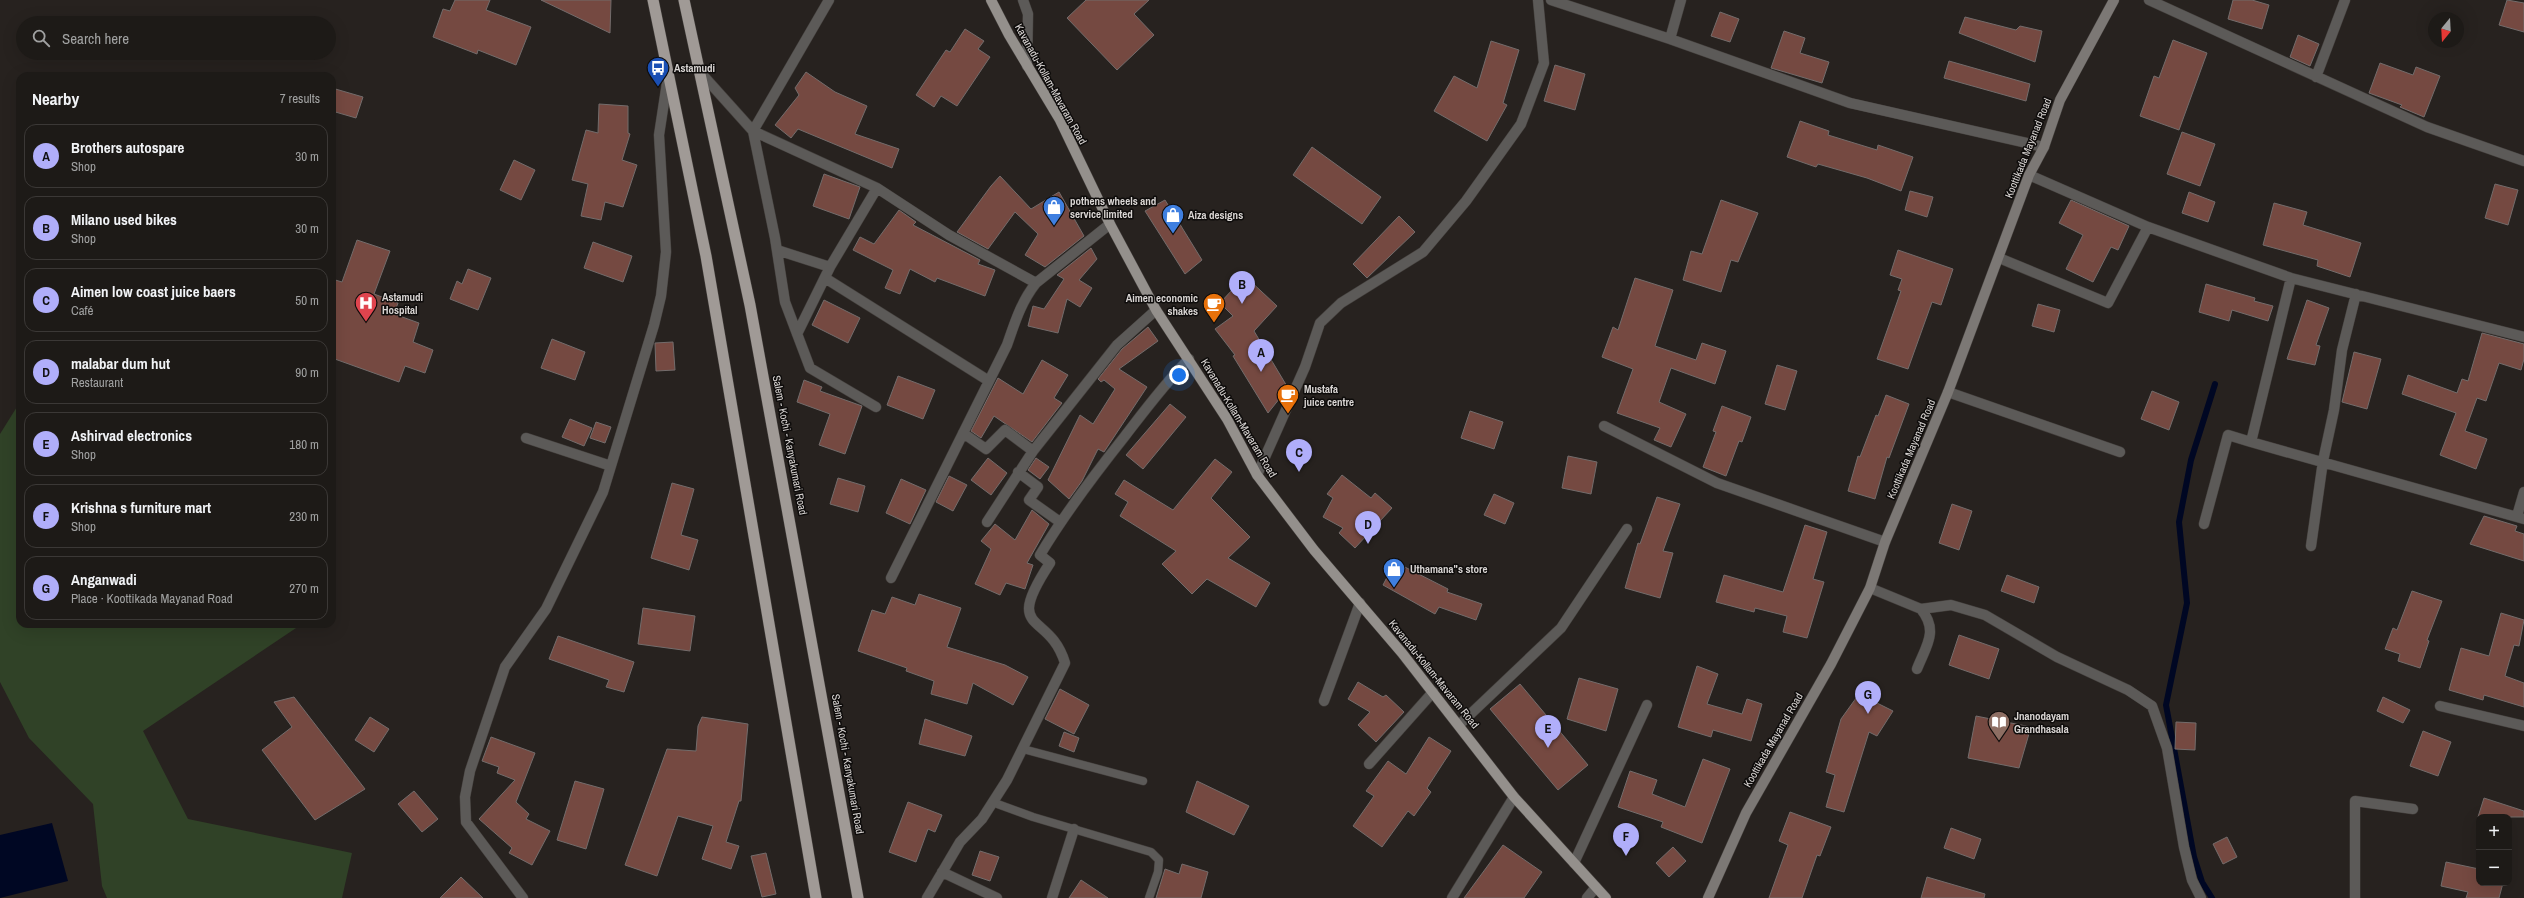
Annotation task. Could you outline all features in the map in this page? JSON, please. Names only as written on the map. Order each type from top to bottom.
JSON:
[{"type":"highway","points":[[653,0],[706,256],[816,898]]},
{"type":"highway","name":"Salem - Kochi - Kanyakumari Road","points":[[684,0],[752,312],[858,898]]},
{"type":"main road","name":"Kavanadu-Kollam-Mavaram Road","points":[[991,0],[1027,66],[1060,120],[1110,224],[1156,310],[1227,419],[1258,475],[1314,550],[1360,603],[1433,692],[1514,797],[1606,898]]},
{"type":"main road","name":"Koottikada Mayanad Road","points":[[1708,898],[1746,813],[1831,664],[1870,588],[1885,542],[1948,392],[2030,175],[2044,146],[2060,100],[2114,0]]},
{"type":"street","points":[[829,0],[753,131],[777,250],[784,302],[810,368],[876,407]]},
{"type":"street","points":[[1022,0],[1028,14],[1027,66]]},
{"type":"street","points":[[1258,475],[1306,367],[1320,323],[1341,303],[1423,252],[1466,201],[1521,124],[1544,63],[1538,0]]},
{"type":"street","points":[[1551,0],[1670,39],[1850,103],[2044,146]]},
{"type":"street","points":[[1670,39],[1681,0]]},
{"type":"street","points":[[2149,0],[2427,128],[2524,161]]},
{"type":"street","points":[[2316,77],[2345,0]]},
{"type":"street","points":[[700,72],[753,131],[877,188],[949,235],[1036,283]]},
{"type":"street","points":[[523,898],[466,822],[465,797],[470,772],[505,667],[546,609],[603,492],[661,296],[666,252],[659,135],[668,74]]},
{"type":"street","points":[[2030,175],[2148,227],[2292,278],[2524,337]]},
{"type":"street","points":[[797,334],[830,267],[877,188]]},
{"type":"street","points":[[891,578],[1007,345],[1020,307],[1036,283],[1110,224]]},
{"type":"street","points":[[1999,258],[2108,303],[2148,227]]},
{"type":"street","points":[[777,250],[830,267]]},
{"type":"street","points":[[825,278],[989,381]]},
{"type":"street","points":[[2251,442],[2292,278]]},
{"type":"street","points":[[2312,546],[2323,461],[2334,410],[2342,350],[2356,294]]},
{"type":"street","points":[[986,522],[1033,451],[1117,345],[1156,310]]},
{"type":"street","points":[[927,898],[960,842],[982,818],[1007,780],[1066,663],[1062,653],[1054,641],[1031,619],[1028,606],[1034,590],[1050,563],[1040,555],[1060,522],[1168,380],[1189,359]]},
{"type":"street","points":[[1948,392],[2120,452]]},
{"type":"street","points":[[1604,426],[1717,483],[1885,542]]},
{"type":"street","points":[[963,433],[986,449],[1005,430],[1033,451]]},
{"type":"street","points":[[2204,524],[2228,435],[2520,518],[2524,492]]},
{"type":"street","points":[[526,438],[611,466]]},
{"type":"street","points":[[1018,472],[1038,488],[1028,500],[1060,522]]},
{"type":"street","points":[[1459,725],[1561,628],[1627,529]]},
{"type":"street","points":[[1870,588],[1921,609],[1929,619],[1931,634],[1917,669]]},
{"type":"street","points":[[1324,701],[1360,603]]},
{"type":"street","points":[[1921,609],[1950,605],[1985,615],[2057,657],[2128,690],[2152,706],[2167,748],[2184,847],[2192,880],[2201,898]]},
{"type":"street","points":[[1369,764],[1433,692]]},
{"type":"street","points":[[1574,863],[1647,705]]},
{"type":"street","points":[[2440,706],[2524,726]]},
{"type":"street","points":[[1452,898],[1514,797]]},
{"type":"street","points":[[2355,898],[2355,801],[2413,809]]},
{"type":"street","points":[[1052,898],[1074,829]]},
{"type":"street","points":[[942,872],[997,898]]},
{"type":"street","points":[[1587,898],[1596,887]]},
{"type":"lane","points":[[1023,749],[1143,781]]},
{"type":"lane","points":[[992,802],[1033,817],[1151,852],[1159,860],[1158,872],[1149,898]]},
{"type":"green space","points":[[16,408],[16,628],[296,628],[143,731],[188,819],[352,853],[342,898],[107,898],[102,886],[93,804],[29,738],[0,682],[0,434]]},
{"type":"water","points":[[52,823],[68,881],[0,898],[0,835]]},
{"type":"building","points":[[455,0],[490,0],[486,10],[531,27],[516,65],[478,50],[477,54],[433,37],[443,9],[450,11]]},
{"type":"building","points":[[541,0],[611,0],[610,33]]},
{"type":"building","points":[[1086,0],[1149,0],[1134,14],[1154,35],[1117,70],[1067,18]]},
{"type":"building","points":[[2233,0],[2252,0],[2269,5],[2262,29],[2228,19]]},
{"type":"building","points":[[2507,0],[2524,3],[2524,32],[2499,25]]},
{"type":"building","points":[[1720,12],[1739,19],[1730,42],[1711,36]]},
{"type":"building","points":[[1965,17],[2016,30],[2020,26],[2042,31],[2035,62],[1959,33]]},
{"type":"building","points":[[965,29],[984,41],[978,49],[990,57],[957,106],[941,96],[934,107],[916,95],[946,50],[950,52]]},
{"type":"building","points":[[1784,31],[1805,38],[1800,53],[1829,62],[1822,83],[1771,68]]},
{"type":"building","points":[[2298,35],[2319,44],[2310,66],[2290,57]]},
{"type":"building","points":[[2173,40],[2207,53],[2179,130],[2140,116],[2154,76],[2159,78]]},
{"type":"building","points":[[1491,41],[1519,50],[1503,103],[1507,105],[1487,141],[1434,111],[1454,76],[1477,88]]},
{"type":"building","points":[[1949,61],[2030,84],[2026,101],[1944,78]]},
{"type":"building","points":[[2380,63],[2413,75],[2416,67],[2440,76],[2424,117],[2400,107],[2402,105],[2369,93]]},
{"type":"building","points":[[1555,65],[1585,74],[1575,110],[1544,101]]},
{"type":"building","points":[[806,72],[835,92],[867,106],[855,134],[899,149],[892,168],[798,129],[791,138],[775,125],[799,95],[795,88]]},
{"type":"building","points":[[336,89],[363,97],[356,118],[336,112]]},
{"type":"building","points":[[599,104],[628,106],[628,133],[630,134],[622,160],[637,165],[623,207],[605,202],[601,220],[581,216],[588,184],[572,180],[586,130],[598,133]]},
{"type":"building","points":[[1800,121],[1829,131],[1828,135],[1877,150],[1878,145],[1913,157],[1901,191],[1867,178],[1818,164],[1816,167],[1787,157]]},
{"type":"building","points":[[2182,132],[2215,144],[2200,186],[2167,174]]},
{"type":"building","points":[[1312,147],[1381,197],[1362,224],[1293,175]]},
{"type":"building","points":[[514,160],[535,170],[521,200],[500,190]]},
{"type":"building","points":[[824,174],[860,187],[849,219],[813,206]]},
{"type":"building","points":[[1000,176],[1031,209],[1059,192],[1084,236],[1045,267],[1025,255],[1038,234],[1015,212],[988,249],[957,232]]},
{"type":"building","points":[[2495,184],[2518,190],[2508,225],[2485,218]]},
{"type":"building","points":[[1910,191],[1933,197],[1927,217],[1905,210]]},
{"type":"building","points":[[2189,192],[2215,202],[2208,222],[2182,213]]},
{"type":"building","name":"Aiza designs","points":[[1165,200],[1202,260],[1185,274],[1145,211]]},
{"type":"building","points":[[1721,200],[1758,213],[1738,262],[1731,260],[1721,292],[1683,280],[1691,251],[1702,254]]},
{"type":"building","points":[[2071,200],[2129,226],[2118,250],[2111,247],[2093,282],[2066,269],[2083,235],[2059,223]]},
{"type":"building","points":[[2274,203],[2307,212],[2303,225],[2361,243],[2350,277],[2317,266],[2318,260],[2263,245]]},
{"type":"building","points":[[899,210],[916,222],[913,225],[980,260],[978,264],[995,270],[985,296],[937,278],[935,282],[910,269],[900,294],[885,288],[893,270],[853,250],[860,237],[874,244]]},
{"type":"building","points":[[1399,216],[1415,232],[1367,278],[1353,264]]},
{"type":"building","points":[[357,240],[390,251],[374,294],[398,303],[394,314],[419,323],[413,342],[433,350],[425,373],[405,366],[399,382],[336,359],[336,280],[342,282]]},
{"type":"building","points":[[593,242],[632,256],[623,282],[584,268]]},
{"type":"building","points":[[1091,248],[1097,259],[1079,280],[1092,288],[1080,307],[1067,299],[1058,333],[1028,326],[1033,306],[1044,309],[1064,279],[1057,275]]},
{"type":"building","points":[[1898,250],[1953,269],[1941,305],[1932,302],[1908,369],[1877,359],[1901,291],[1898,290],[1902,279],[1890,275]]},
{"type":"building","points":[[468,269],[491,278],[478,310],[450,299],[457,281],[462,284]]},
{"type":"building","points":[[1245,276],[1277,306],[1254,331],[1288,388],[1268,413],[1233,356],[1235,355],[1215,329],[1233,316],[1220,303]]},
{"type":"building","points":[[1635,278],[1673,290],[1655,346],[1696,360],[1702,343],[1726,351],[1715,384],[1671,368],[1659,402],[1686,414],[1671,447],[1654,440],[1660,428],[1617,413],[1633,369],[1602,357],[1613,327],[1618,330]]},
{"type":"building","points":[[2206,284],[2255,298],[2254,301],[2273,306],[2268,321],[2232,310],[2229,321],[2199,312]]},
{"type":"building","points":[[824,300],[860,318],[848,343],[812,325]]},
{"type":"building","points":[[2307,300],[2329,308],[2316,345],[2320,346],[2315,365],[2287,359]]},
{"type":"building","points":[[2038,304],[2060,310],[2054,332],[2032,326]]},
{"type":"building","points":[[1148,327],[1158,341],[1119,369],[1147,387],[1104,452],[1098,449],[1082,481],[1069,499],[1048,480],[1080,415],[1093,424],[1115,389],[1104,380],[1101,382],[1098,379],[1122,349]]},
{"type":"building","points":[[2482,333],[2524,344],[2524,359],[2521,370],[2499,363],[2486,401],[2477,398],[2465,431],[2487,439],[2476,469],[2440,455],[2456,413],[2402,394],[2408,375],[2457,393],[2462,379],[2468,381]]},
{"type":"building","points":[[552,339],[585,352],[575,380],[541,368]]},
{"type":"building","points":[[673,342],[675,370],[656,371],[655,343]]},
{"type":"building","points":[[2354,352],[2381,359],[2367,409],[2342,402]]},
{"type":"building","points":[[1042,360],[1068,375],[1054,398],[1062,403],[1032,442],[994,416],[981,438],[971,431],[998,378],[1023,394]]},
{"type":"building","points":[[1777,365],[1797,371],[1785,410],[1765,404]]},
{"type":"building","points":[[898,376],[935,390],[923,419],[887,405]]},
{"type":"building","points":[[804,380],[822,387],[820,391],[862,406],[845,454],[819,445],[830,414],[797,402]]},
{"type":"building","points":[[2152,391],[2179,402],[2169,430],[2141,419]]},
{"type":"building","points":[[1886,395],[1909,404],[1889,458],[1887,457],[1875,499],[1848,491],[1858,456],[1860,457],[1876,415],[1878,416]]},
{"type":"building","points":[[1170,404],[1186,417],[1143,469],[1126,455]]},
{"type":"building","points":[[1722,406],[1751,417],[1742,442],[1739,441],[1726,476],[1703,467],[1716,432],[1713,431]]},
{"type":"building","points":[[1470,411],[1503,422],[1494,449],[1461,438]]},
{"type":"building","points":[[570,419],[592,428],[584,446],[562,437]]},
{"type":"building","points":[[596,422],[611,427],[605,443],[590,438]]},
{"type":"building","points":[[1568,456],[1597,462],[1591,494],[1562,488]]},
{"type":"building","points":[[988,458],[1007,473],[991,495],[971,480]]},
{"type":"building","points":[[1036,458],[1049,467],[1040,479],[1028,470]]},
{"type":"building","points":[[1215,459],[1232,472],[1211,498],[1250,537],[1228,558],[1270,583],[1256,607],[1207,579],[1192,594],[1162,564],[1176,551],[1120,516],[1128,502],[1115,494],[1124,480],[1173,510]]},
{"type":"building","points":[[1342,475],[1371,498],[1375,493],[1392,508],[1355,548],[1339,533],[1343,528],[1323,517],[1333,498],[1327,494]]},
{"type":"building","points":[[949,476],[967,485],[953,511],[936,502]]},
{"type":"building","points":[[838,478],[865,486],[858,512],[830,504]]},
{"type":"building","points":[[901,479],[926,490],[910,524],[886,513]]},
{"type":"building","points":[[672,483],[694,489],[681,535],[698,540],[689,570],[651,558]]},
{"type":"building","points":[[1494,494],[1514,503],[1505,524],[1484,515]]},
{"type":"building","points":[[1657,497],[1680,504],[1663,551],[1673,553],[1660,598],[1625,588],[1638,543],[1640,544]]},
{"type":"building","points":[[1952,504],[1972,511],[1959,550],[1939,543]]},
{"type":"building","points":[[1032,510],[1049,524],[1027,563],[1033,565],[1025,589],[1006,583],[1000,595],[975,584],[991,549],[981,541],[995,524],[1015,540]]},
{"type":"building","points":[[2484,516],[2517,526],[2515,531],[2524,534],[2524,561],[2470,544]]},
{"type":"building","points":[[1805,525],[1827,532],[1813,579],[1824,582],[1807,638],[1783,632],[1787,616],[1755,608],[1754,612],[1716,602],[1724,575],[1783,592]]},
{"type":"building","points":[[1395,562],[1448,589],[1447,592],[1482,604],[1476,620],[1439,607],[1435,614],[1383,585]]},
{"type":"building","points":[[2007,575],[2039,587],[2034,603],[2001,591]]},
{"type":"building","points":[[2412,591],[2442,601],[2427,640],[2429,641],[2420,668],[2398,661],[2400,654],[2385,649],[2393,628],[2397,630]]},
{"type":"building","points":[[919,594],[961,608],[947,647],[1005,665],[1028,677],[1013,705],[973,683],[967,704],[931,694],[934,681],[906,671],[907,668],[858,651],[872,610],[885,614],[892,597],[915,605]]},
{"type":"building","points":[[643,608],[695,616],[690,651],[638,644]]},
{"type":"building","points":[[2501,613],[2524,620],[2519,646],[2514,645],[2505,676],[2524,683],[2524,707],[2484,695],[2483,700],[2449,690],[2461,648],[2489,656]]},
{"type":"building","points":[[1959,635],[1999,649],[1989,679],[1949,665]]},
{"type":"building","points":[[558,636],[634,662],[624,692],[606,687],[609,680],[549,659]]},
{"type":"building","points":[[1697,666],[1718,674],[1707,704],[1742,714],[1747,699],[1762,704],[1751,741],[1713,730],[1711,737],[1678,727]]},
{"type":"building","points":[[1579,678],[1618,689],[1606,731],[1567,719]]},
{"type":"building","points":[[1358,682],[1383,697],[1386,695],[1404,712],[1376,742],[1358,725],[1370,712],[1348,699]]},
{"type":"building","points":[[1520,684],[1588,765],[1558,790],[1490,709]]},
{"type":"building","points":[[1060,689],[1089,705],[1074,734],[1045,719]]},
{"type":"building","points":[[1859,694],[1893,711],[1877,736],[1869,732],[1844,812],[1826,807],[1835,775],[1826,772],[1841,719]]},
{"type":"building","points":[[294,697],[365,789],[315,820],[262,750],[292,727],[274,702]]},
{"type":"building","points":[[2383,697],[2410,710],[2403,723],[2377,711]]},
{"type":"building","name":"Jnanodayam Grandhasala","points":[[1976,716],[2031,727],[2019,768],[1968,758]]},
{"type":"building","points":[[370,717],[389,729],[374,752],[355,740]]},
{"type":"building","points":[[702,717],[748,724],[741,801],[739,801],[726,842],[739,846],[731,869],[702,859],[713,826],[678,816],[657,876],[625,865],[667,749],[696,751],[698,726]]},
{"type":"building","points":[[925,719],[972,736],[965,756],[919,744]]},
{"type":"building","points":[[2176,722],[2196,723],[2195,750],[2175,749]]},
{"type":"building","points":[[2423,731],[2451,742],[2438,776],[2410,766]]},
{"type":"building","points":[[1064,732],[1079,738],[1074,752],[1059,746]]},
{"type":"building","points":[[491,737],[535,753],[516,802],[529,814],[526,819],[550,831],[532,865],[509,853],[512,848],[479,819],[515,780],[497,773],[499,767],[482,761]]},
{"type":"building","points":[[1429,737],[1451,751],[1427,788],[1431,792],[1414,816],[1408,811],[1382,847],[1353,826],[1374,796],[1366,791],[1388,761],[1406,774]]},
{"type":"building","points":[[1703,759],[1730,769],[1702,843],[1661,827],[1663,822],[1618,807],[1630,771],[1657,780],[1652,794],[1685,807]]},
{"type":"building","points":[[575,781],[604,789],[586,849],[557,840]]},
{"type":"building","points":[[1197,781],[1249,806],[1234,835],[1186,812]]},
{"type":"building","points":[[414,791],[438,819],[422,832],[398,804]]},
{"type":"building","points":[[2484,798],[2524,811],[2524,817],[2512,817],[2512,814],[2479,814]]},
{"type":"building","points":[[908,802],[942,815],[935,832],[928,829],[916,862],[889,852]]},
{"type":"building","points":[[1790,812],[1831,827],[1820,856],[1817,855],[1802,898],[1769,898],[1788,845],[1779,841]]},
{"type":"building","points":[[1951,828],[1981,839],[1974,859],[1944,848]]},
{"type":"building","points":[[2227,837],[2237,857],[2223,864],[2213,844]]},
{"type":"building","points":[[1503,845],[1542,872],[1524,898],[1464,898]]},
{"type":"building","points":[[1673,847],[1686,861],[1669,877],[1656,863]]},
{"type":"building","points":[[980,851],[999,857],[990,881],[972,875]]},
{"type":"building","points":[[766,853],[776,894],[762,897],[751,856]]},
{"type":"building","points":[[2446,862],[2476,868],[2476,886],[2502,886],[2499,898],[2466,898],[2468,892],[2441,886]]},
{"type":"building","points":[[1182,864],[1208,872],[1201,898],[1156,898],[1165,869],[1179,874]]},
{"type":"building","points":[[461,877],[483,898],[440,898]]},
{"type":"building","points":[[1927,877],[1985,894],[1984,898],[1921,898]]},
{"type":"building","points":[[1081,880],[1108,898],[1069,898]]},
{"type":"waterway","points":[[2212,898],[2202,882],[2194,857],[2166,705],[2187,603],[2179,522],[2191,460],[2215,384]]},
{"type":"place","name":"Astamudi","points":[[658,88]]},
{"type":"place","name":"pothens wheels and service limited","points":[[1054,226]]},
{"type":"place","name":"Aiza designs","points":[[1173,234]]},
{"type":"place","name":"Milano used bikes","points":[[1242,304]]},
{"type":"place","name":"Astamudi Hospital","points":[[366,322]]},
{"type":"place","name":"Aimen economic shakes","points":[[1214,324]]},
{"type":"place","name":"Brothers autospare","points":[[1261,372]]},
{"type":"place","name":"Mustafa juice centre","points":[[1288,414]]},
{"type":"place","name":"Aimen low coast juice baers","points":[[1299,472]]},
{"type":"place","name":"malabar dum hut","points":[[1368,544]]},
{"type":"place","name":"Uthamana\"s store","points":[[1394,588]]},
{"type":"place","name":"Anganwadi","points":[[1868,714]]},
{"type":"place","name":"Jnanodayam Grandhasala","points":[[1999,742]]},
{"type":"place","name":"Ashirvad electronics","points":[[1548,748]]},
{"type":"place","name":"Krishna s furniture mart","points":[[1626,856]]}]
